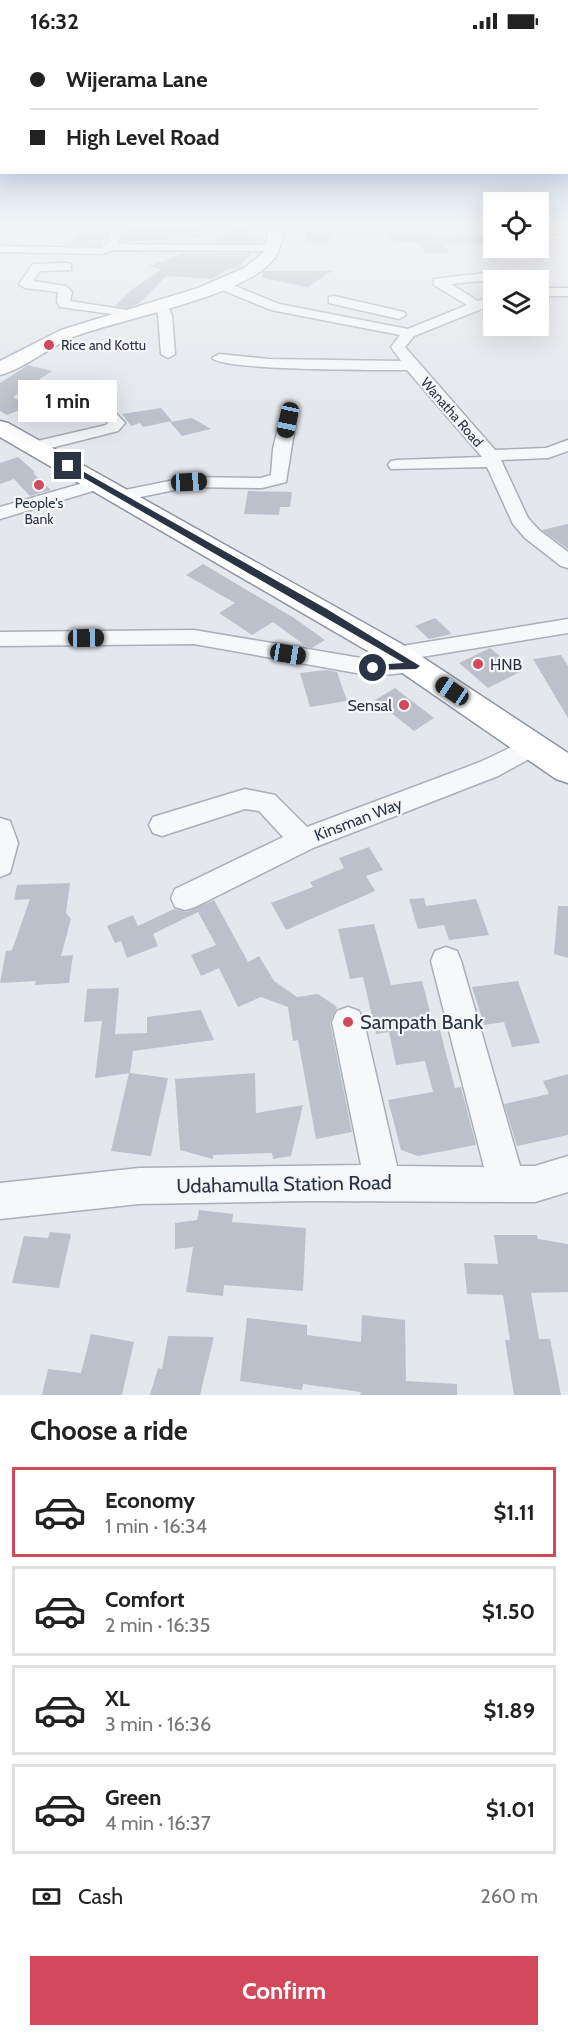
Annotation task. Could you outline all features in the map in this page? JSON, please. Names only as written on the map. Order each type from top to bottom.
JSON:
[{"type":"highway","points":[[0,428],[406,660],[568,770]]},
{"type":"main road","points":[[0,369],[36,347],[75,331],[204,289]]},
{"type":"street","points":[[62,289],[66,292],[63,302],[65,303],[129,314]]},
{"type":"street","points":[[232,289],[276,307],[409,333],[483,304]]},
{"type":"street","points":[[450,289],[477,306]]},
{"type":"street","points":[[549,292],[568,292]]},
{"type":"street","points":[[334,300],[434,323]]},
{"type":"street","points":[[160,304],[165,315],[168,354]]},
{"type":"street","name":"Wanatha Road","points":[[409,333],[398,347],[411,366],[491,459],[520,520],[532,534],[568,562]]},
{"type":"street","points":[[219,358],[269,363],[411,366]]},
{"type":"street","points":[[35,447],[112,428],[117,423],[109,415]]},
{"type":"street","points":[[0,513],[109,490],[189,482],[262,483],[280,478],[281,449],[288,420]]},
{"type":"street","points":[[397,465],[548,453],[568,445]]},
{"type":"street","points":[[0,639],[194,637],[373,668],[568,626]]},
{"type":"street","name":"Kinsman Way","points":[[185,898],[303,840],[489,770],[533,746]]},
{"type":"street","points":[[162,825],[245,800],[266,802],[303,840]]},
{"type":"street","points":[[0,829],[3,843],[0,865]]},
{"type":"street","points":[[446,961],[507,1185]]},
{"type":"street","points":[[348,1022],[383,1183]]},
{"type":"street","name":"Udahamulla Station Road","points":[[0,1201],[139,1186],[535,1184],[568,1174]]},
{"type":"building","points":[[153,289],[140,303],[127,308],[115,306],[131,290]]},
{"type":"building","points":[[28,365],[52,371],[13,397],[30,406],[7,415],[0,411],[0,383]]},
{"type":"building","points":[[161,408],[172,421],[143,427],[140,423],[131,426],[122,414]]},
{"type":"building","points":[[192,418],[211,429],[182,436],[170,422]]},
{"type":"building","points":[[18,457],[51,490],[30,496],[14,479],[0,484],[0,463]]},
{"type":"building","points":[[248,491],[292,492],[290,507],[280,507],[279,515],[244,514]]},
{"type":"building","points":[[568,524],[568,549],[542,530]]},
{"type":"building","points":[[203,564],[294,618],[325,640],[312,648],[307,647],[273,622],[252,635],[219,613],[235,603],[186,575]]},
{"type":"building","points":[[435,618],[452,634],[429,639],[415,626]]},
{"type":"building","points":[[490,648],[520,672],[488,688],[459,663]]},
{"type":"building","points":[[561,655],[568,666],[568,718],[533,659]]},
{"type":"building","points":[[326,670],[337,672],[347,701],[310,707],[300,673]]},
{"type":"building","points":[[395,688],[434,718],[414,731],[375,700]]},
{"type":"building","points":[[369,847],[383,870],[366,876],[375,891],[286,930],[271,903],[313,887],[310,882],[344,868],[339,858]]},
{"type":"building","points":[[70,883],[66,913],[71,919],[61,956],[73,955],[69,983],[35,985],[36,981],[0,983],[6,951],[12,950],[30,899],[14,900],[17,885]]},
{"type":"building","points":[[424,898],[426,906],[476,899],[489,935],[449,940],[444,925],[418,929],[409,899]]},
{"type":"building","points":[[214,900],[248,962],[259,956],[274,981],[297,997],[318,994],[337,1007],[330,1022],[352,1132],[316,1139],[298,1040],[293,1041],[288,1007],[261,997],[238,1007],[219,968],[201,976],[191,955],[216,945],[198,912],[153,934],[158,946],[127,958],[121,941],[115,943],[107,926],[133,915],[138,926],[174,909],[186,912]]},
{"type":"building","points":[[558,906],[568,906],[568,958],[554,954]]},
{"type":"building","points":[[374,924],[391,985],[422,981],[435,1031],[440,1030],[455,1088],[461,1087],[476,1145],[418,1156],[401,1150],[388,1100],[433,1092],[425,1061],[396,1065],[389,1032],[376,1034],[363,977],[350,979],[338,929]]},
{"type":"building","points":[[518,981],[540,1043],[512,1047],[504,1022],[484,1025],[472,987]]},
{"type":"building","points":[[119,988],[115,1034],[147,1033],[147,1017],[201,1010],[214,1040],[133,1051],[130,1073],[95,1078],[102,1021],[84,1022],[87,989]]},
{"type":"building","points":[[129,1073],[168,1078],[151,1156],[111,1151]]},
{"type":"building","points":[[255,1073],[256,1113],[303,1105],[291,1156],[273,1159],[272,1153],[213,1155],[213,1159],[180,1150],[175,1079]]},
{"type":"building","points":[[568,1074],[568,1135],[517,1146],[504,1104],[549,1094],[543,1081]]},
{"type":"building","points":[[199,1210],[233,1214],[232,1222],[306,1228],[303,1291],[224,1285],[223,1296],[186,1292],[193,1247],[175,1249],[175,1223],[197,1220]]},
{"type":"building","points":[[50,1232],[71,1234],[59,1288],[12,1283],[24,1236],[48,1238]]},
{"type":"building","points":[[494,1235],[537,1235],[538,1239],[568,1244],[568,1292],[531,1293],[539,1339],[550,1339],[561,1395],[514,1395],[505,1340],[510,1340],[503,1295],[467,1294],[464,1263],[498,1264]]},
{"type":"building","points":[[362,1315],[405,1320],[406,1381],[457,1384],[457,1395],[360,1395],[361,1392],[303,1384],[302,1390],[240,1381],[247,1318],[307,1325],[307,1335],[361,1342]]},
{"type":"building","points":[[91,1334],[134,1342],[122,1395],[42,1395],[48,1369],[81,1373]]},
{"type":"building","points":[[168,1336],[214,1337],[200,1395],[150,1395],[158,1368],[162,1369]]},
{"type":"place","name":"Rice and Kottu","points":[[49,345]]},
{"type":"place","name":"People's Bank","points":[[39,485]]},
{"type":"place","name":"HNB","points":[[478,664]]},
{"type":"place","name":"Sensal","points":[[404,705]]},
{"type":"place","name":"Sampath Bank","points":[[348,1022]]},
{"type":"route","points":[[68,466],[416,666],[373,668]]}]
